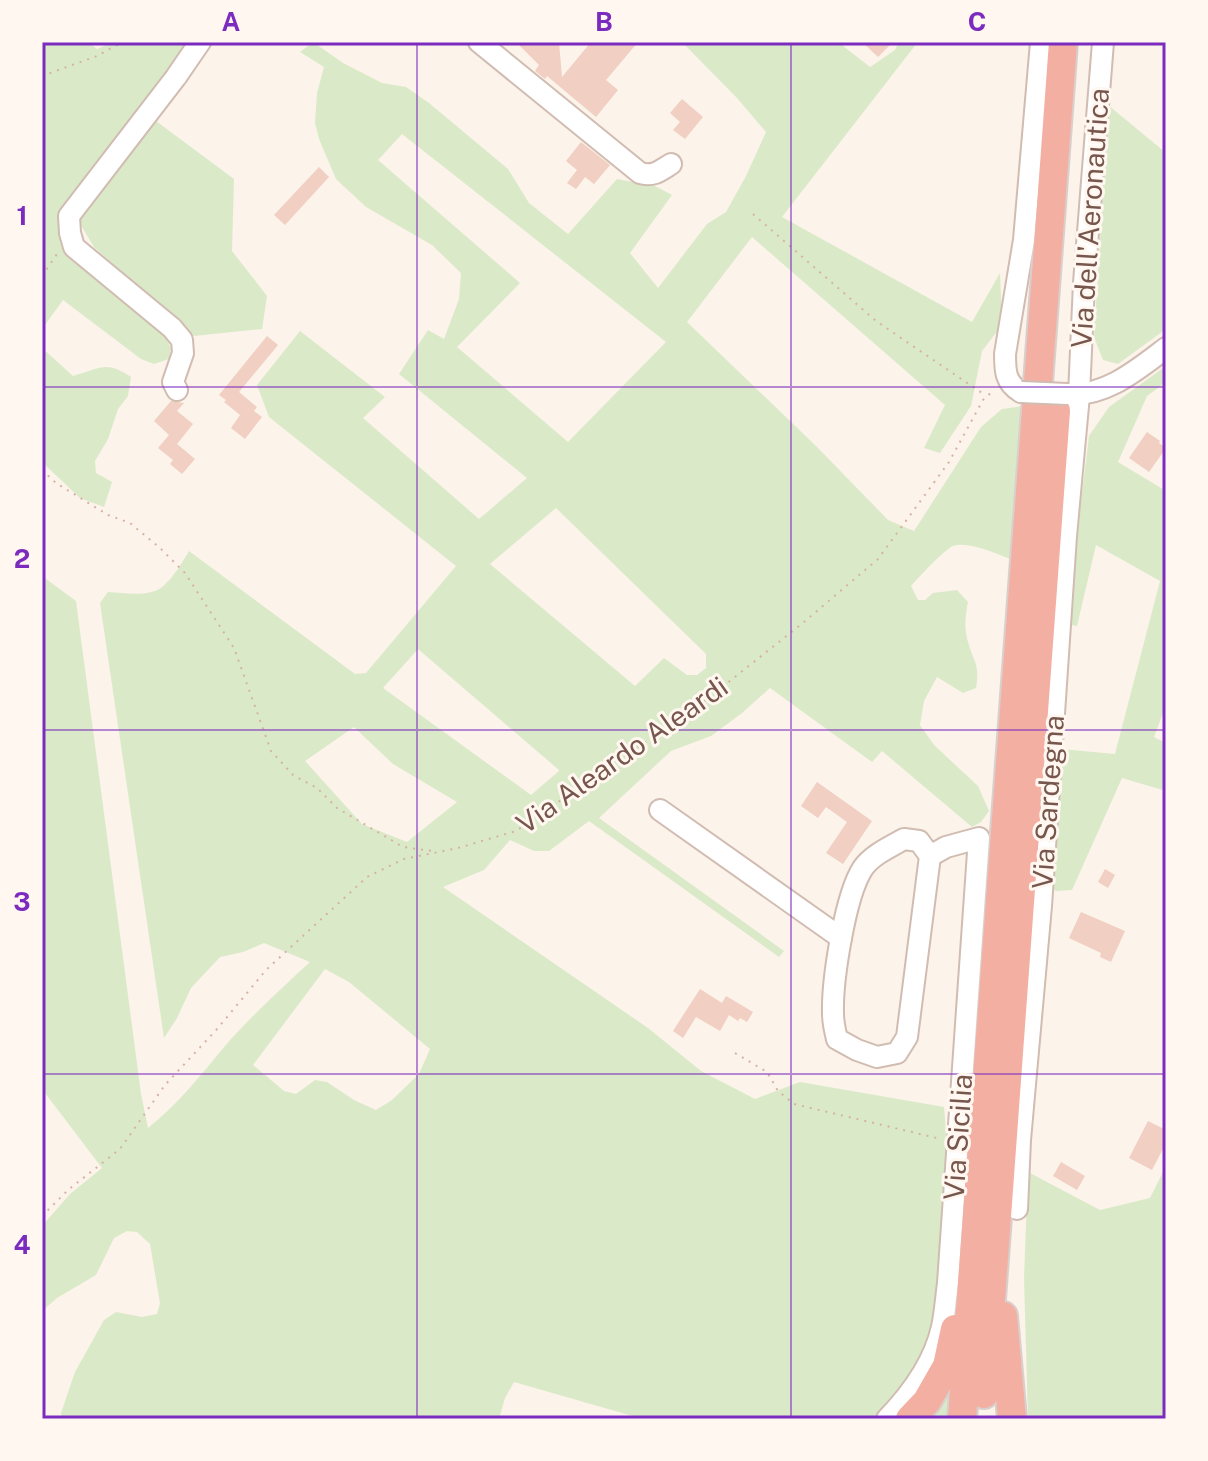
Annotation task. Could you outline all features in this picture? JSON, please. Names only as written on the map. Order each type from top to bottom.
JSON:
[{"type":"highway","points":[[982,1419],[986,1236],[1063,42]]},
{"type":"highway","points":[[962,1419],[986,1236],[1083,42]]},
{"type":"highway","points":[[986,1236],[1003,1309],[1012,1419]]},
{"type":"highway","points":[[910,1419],[927,1401],[947,1366],[986,1236]]},
{"type":"highway","points":[[998,1419],[1003,1309]]},
{"type":"street","points":[[177,390],[173,382],[183,353],[182,340],[172,328],[74,247],[69,216],[200,42]]},
{"type":"street","points":[[479,42],[640,173],[648,176],[671,164]]},
{"type":"street","points":[[1041,42],[1024,240],[1005,354],[1008,382],[1021,392],[1073,395],[1099,390],[1129,376],[1166,348]]},
{"type":"street","name":"Via dell'Aeronautica","points":[[1073,395],[1103,42]]},
{"type":"street","name":"Via Sardegna","points":[[1017,1209],[1020,1140],[1041,906],[1073,395]]},
{"type":"street","points":[[660,810],[841,938]]},
{"type":"street","name":"Via Sicilia","points":[[887,1419],[911,1394],[928,1365],[942,1330],[948,1283],[979,838],[946,847],[930,856]]},
{"type":"street","points":[[904,839],[919,841],[930,856],[907,1037],[897,1053],[877,1057],[837,1039],[833,1015],[841,938],[854,885],[865,865],[904,839]]},
{"type":"path","points":[[42,76],[97,56],[122,42]]},
{"type":"path","name":"Via Aleardo Aleardi","points":[[42,1216],[68,1190],[120,1149],[165,1085],[266,970],[367,877],[404,859],[458,848],[516,831],[701,704],[878,559],[949,462],[987,396],[876,321],[753,214]]},
{"type":"path","points":[[42,276],[70,233]]},
{"type":"path","points":[[42,470],[56,483],[108,515],[130,523],[185,573],[234,648],[271,751],[293,775],[317,788],[337,808],[403,847],[438,852]]},
{"type":"path","points":[[735,1053],[767,1072],[778,1091],[794,1104],[958,1143]]},
{"type":"green space","points":[[42,42],[88,42],[97,49],[113,42],[196,42],[152,118],[234,179],[232,251],[267,296],[262,329],[194,336],[94,247],[79,222],[62,219],[164,334],[171,348],[169,359],[154,364],[141,359],[63,300],[42,329]]},
{"type":"green space","points":[[313,42],[343,63],[382,83],[406,87],[508,169],[529,203],[568,234],[617,179],[655,186],[672,195],[630,253],[658,288],[707,224],[726,212],[766,132],[682,42],[838,42],[870,67],[895,50],[899,42],[917,43],[782,217],[972,322],[1000,273],[1002,325],[982,351],[971,406],[940,453],[924,448],[945,405],[752,237],[687,322],[888,520],[914,531],[981,427],[1002,409],[1024,406],[1016,561],[976,547],[953,546],[911,586],[918,600],[925,600],[933,593],[957,590],[968,602],[966,632],[977,668],[976,688],[963,693],[937,677],[924,701],[920,725],[934,745],[978,786],[989,811],[981,822],[972,827],[882,751],[872,762],[770,688],[711,736],[671,751],[599,818],[784,951],[779,957],[589,821],[549,851],[534,851],[510,840],[484,870],[443,887],[648,1028],[701,1071],[755,1099],[800,1082],[944,1107],[949,1169],[939,1297],[928,1345],[915,1372],[889,1405],[870,1419],[643,1419],[514,1382],[499,1419],[62,1419],[61,1413],[75,1372],[104,1320],[116,1312],[142,1317],[157,1314],[160,1303],[150,1244],[137,1232],[127,1231],[114,1238],[96,1275],[57,1298],[42,1311],[42,1226],[70,1194],[102,1168],[42,1089],[42,576],[76,601],[148,1128],[179,1099],[245,1024],[310,962],[264,943],[220,957],[191,988],[164,1038],[100,603],[108,592],[132,594],[160,589],[189,551],[355,674],[366,673],[456,566],[269,417],[257,385],[300,331],[385,397],[363,418],[479,519],[527,478],[399,374],[428,330],[444,339],[459,299],[461,273],[432,245],[366,207],[336,179],[315,123],[317,93],[324,67],[300,52]],"holes":[[[402,134],[666,342],[568,442],[457,347],[520,283],[378,160]],[[556,508],[706,654],[706,668],[697,675],[687,675],[664,658],[635,686],[490,564]],[[418,649],[559,771],[531,795],[383,688]],[[354,727],[393,764],[457,802],[407,842],[362,824],[305,761]],[[325,969],[349,982],[430,1049],[419,1074],[392,1100],[376,1110],[327,1082],[315,1080],[296,1094],[284,1091],[253,1065]]]},
{"type":"green space","points":[[1108,105],[1166,153],[1166,329],[1118,364],[1103,360],[1094,337]]},
{"type":"green space","points":[[42,348],[73,376],[109,367],[131,377],[128,396],[118,409],[108,439],[95,461],[96,473],[112,482],[104,507],[80,498],[42,462]]},
{"type":"green space","points":[[1166,366],[1166,382],[1147,396],[1118,462],[1166,491],[1166,705],[1154,737],[1166,743],[1166,791],[1122,778],[1072,890],[1056,891],[1041,880],[1051,748],[1115,754],[1160,581],[1096,545],[1077,626],[1066,624],[1089,436],[1109,407]]},
{"type":"green space","points":[[1166,1166],[1166,1419],[1028,1419],[1024,1278],[1028,1172],[1100,1210],[1150,1198]]},
{"type":"green space","points":[[954,1375],[950,1419],[920,1419]]},
{"type":"building","points":[[516,42],[559,42],[562,77],[591,42],[638,42],[606,80],[618,90],[596,117],[547,76],[545,79],[535,71],[539,65]]},
{"type":"building","points":[[862,42],[893,42],[878,57]]},
{"type":"building","points":[[682,99],[703,117],[685,139],[673,130],[680,122],[670,113]]},
{"type":"building","points":[[581,142],[610,165],[594,184],[585,177],[576,189],[567,183],[577,170],[566,161]]},
{"type":"building","points":[[319,167],[329,177],[285,225],[274,215]]},
{"type":"building","points":[[267,336],[278,345],[239,392],[257,407],[254,411],[262,417],[245,439],[231,428],[240,415],[219,395]]},
{"type":"building","points":[[171,401],[184,403],[177,411],[193,424],[177,444],[195,459],[182,474],[170,464],[173,460],[158,448],[169,435],[154,421]]},
{"type":"building","points":[[1147,432],[1166,448],[1149,472],[1129,458]]},
{"type":"building","points":[[817,782],[872,821],[843,864],[826,853],[847,822],[826,807],[818,818],[801,806]]},
{"type":"building","points":[[1105,869],[1115,875],[1108,888],[1098,882]]},
{"type":"building","points":[[1081,912],[1125,931],[1111,962],[1100,957],[1101,953],[1069,938]]},
{"type":"building","points":[[700,989],[722,1003],[726,996],[753,1012],[747,1022],[729,1015],[720,1031],[696,1017],[683,1038],[673,1031]]},
{"type":"building","points":[[1148,1121],[1166,1130],[1166,1143],[1152,1170],[1129,1158]]},
{"type":"building","points":[[1061,1162],[1085,1176],[1077,1190],[1053,1176]]}]
